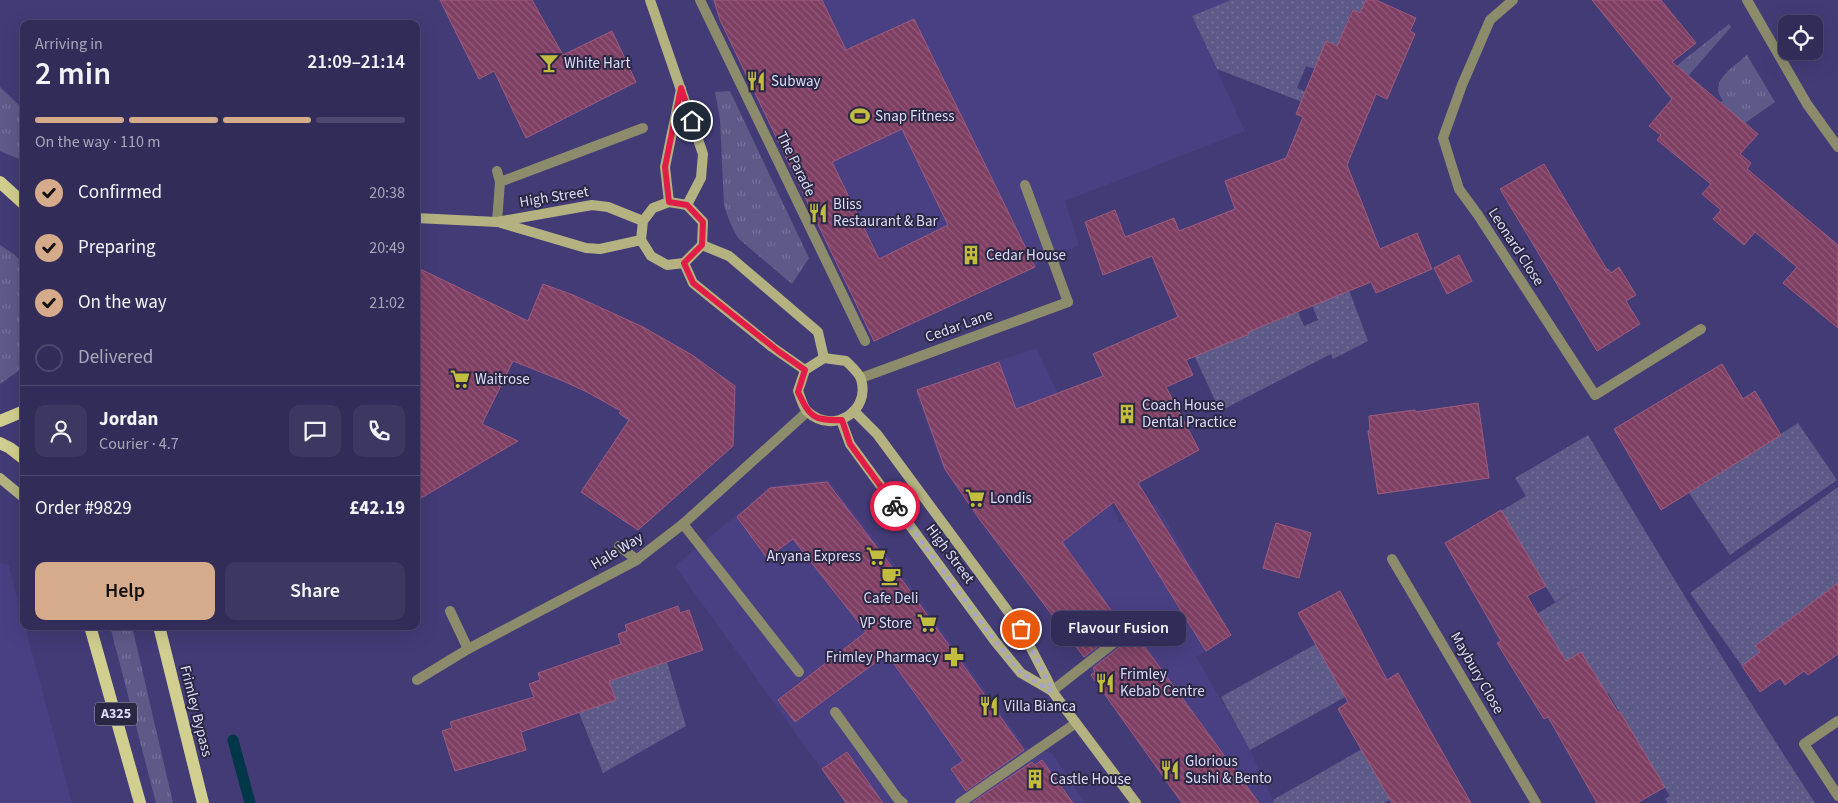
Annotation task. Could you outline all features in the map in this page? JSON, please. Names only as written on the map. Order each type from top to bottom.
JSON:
[{"type":"main road","points":[[0,182],[12,193]]},
{"type":"main road","points":[[0,421],[20,413]]},
{"type":"main road","points":[[0,443],[20,457]]},
{"type":"main road","name":"A325","points":[[91,630],[140,803]]},
{"type":"main road","name":"Frimley Bypass","points":[[160,630],[203,803]]},
{"type":"street","points":[[650,0],[703,154],[701,178],[687,205]]},
{"type":"street","name":"The Parade","points":[[700,0],[865,341]]},
{"type":"street","name":"Leonard Close","points":[[1513,0],[1490,20],[1462,85],[1443,138],[1459,189],[1478,215],[1595,395],[1701,329]]},
{"type":"street","points":[[1747,0],[1808,104],[1838,147]]},
{"type":"street","points":[[669,202],[665,167],[681,88]]},
{"type":"street","points":[[500,182],[643,128]]},
{"type":"street","points":[[497,170],[500,182],[497,222]]},
{"type":"street","name":"Cedar Lane","points":[[861,378],[1068,302],[1025,185]]},
{"type":"street","points":[[669,202],[687,205],[703,222],[702,245],[684,263],[667,265],[650,256],[641,240],[643,221],[653,208],[669,202]]},
{"type":"street","name":"High Street","points":[[420,218],[497,222],[592,205],[608,206],[643,221]]},
{"type":"street","name":"High Street","points":[[497,222],[586,248],[600,249],[641,240]]},
{"type":"street","points":[[702,245],[729,256],[818,332],[824,358]]},
{"type":"street","points":[[684,263],[693,283],[778,351],[805,370]]},
{"type":"street","points":[[824,358],[846,361],[861,378],[862,396],[854,411],[842,420],[823,421],[807,412],[798,392],[805,370],[824,358]]},
{"type":"street","name":"High Street","points":[[854,411],[877,434],[1021,629],[1052,691],[1136,803]]},
{"type":"street","name":"Hale Way","points":[[417,680],[468,650],[637,560],[683,524],[807,412]]},
{"type":"street","name":"High Street","points":[[842,420],[850,444],[994,640],[1021,673],[1052,691]]},
{"type":"street","points":[[0,478],[20,495]]},
{"type":"street","points":[[683,524],[800,672]]},
{"type":"street","points":[[619,546],[637,560]]},
{"type":"street","name":"Maybury Close","points":[[1392,559],[1536,803]]},
{"type":"street","points":[[450,611],[468,650]]},
{"type":"street","points":[[1052,691],[1148,616]]},
{"type":"street","points":[[835,712],[898,799],[903,803]]},
{"type":"street","points":[[1838,721],[1804,744],[1838,796]]},
{"type":"street","points":[[960,803],[1076,723]]},
{"type":"shaded area","points":[[711,0],[1231,0],[1192,16],[1245,131],[1065,201],[1079,245],[874,342]]},
{"type":"shaded area","points":[[1036,348],[1120,523],[1156,503],[1231,635],[1196,657],[1250,750],[1274,803],[1183,803],[1111,703],[1082,656],[946,473],[915,390]]},
{"type":"shaded area","points":[[828,480],[896,566],[1026,748],[1052,753],[1085,803],[846,803],[675,566],[771,486]]},
{"type":"shaded area","points":[[0,562],[9,566],[20,607],[20,630],[26,630],[72,803],[0,803]]},
{"type":"green space","points":[[1231,0],[1366,0],[1360,13],[1352,10],[1344,30],[1344,48],[1326,41],[1315,69],[1306,66],[1297,88],[1306,92],[1302,102],[1217,69],[1192,16]]},
{"type":"green space","points":[[1729,24],[1731,27],[1676,90],[1665,75]]},
{"type":"green space","points":[[1747,55],[1775,102],[1745,123],[1720,103],[1723,100],[1718,87],[1724,75]]},
{"type":"green space","points":[[0,87],[20,106],[20,159],[0,151]]},
{"type":"green space","points":[[730,91],[809,258],[792,284],[739,239],[732,227],[724,205],[720,119],[715,92]]},
{"type":"green space","points":[[0,245],[20,261],[20,369],[0,384]]},
{"type":"green space","points":[[1349,290],[1368,341],[1333,359],[1331,354],[1220,411],[1193,353],[1241,317],[1260,327],[1284,318],[1291,295],[1304,326],[1318,320],[1312,305]]},
{"type":"green space","points":[[1798,423],[1837,480],[1730,555],[1689,493]]},
{"type":"green space","points":[[1588,435],[1699,620],[1815,803],[1668,803],[1665,799],[1670,796],[1608,693],[1566,661],[1537,614],[1588,582],[1555,602],[1501,511],[1526,496],[1515,478]]},
{"type":"green space","points":[[1838,487],[1838,583],[1755,646],[1760,652],[1742,666],[1690,593]]},
{"type":"green space","points":[[111,630],[133,630],[173,803],[156,803]]},
{"type":"green space","points":[[1316,644],[1345,697],[1250,750],[1221,697]]},
{"type":"green space","points":[[667,662],[686,726],[603,773],[579,713],[616,700],[609,681]]},
{"type":"green space","points":[[1362,749],[1390,800],[1384,803],[1274,803],[1273,800]]},
{"type":"building","name":"White Hart","points":[[440,0],[532,0],[563,55],[612,31],[636,82],[526,138],[494,71],[479,79]]},
{"type":"building","points":[[714,0],[822,0],[846,50],[914,19],[1035,267],[874,341],[720,20]],"holes":[[[902,129],[948,225],[879,259],[832,162]]]},
{"type":"building","points":[[1366,0],[1376,0],[1416,18],[1410,31],[1415,34],[1387,99],[1376,94],[1347,165],[1380,249],[1417,233],[1432,269],[1376,293],[1371,282],[1248,332],[1249,334],[1186,360],[1193,375],[1166,387],[1199,450],[1138,483],[1231,635],[1206,651],[1114,502],[1062,542],[1123,627],[1084,657],[980,520],[945,469],[917,390],[999,362],[1016,409],[1103,376],[1093,354],[1178,317],[1152,256],[1103,275],[1085,222],[1115,210],[1125,237],[1174,218],[1179,231],[1235,209],[1225,181],[1286,158],[1303,117],[1296,114],[1326,41],[1337,46],[1353,10],[1360,13]]},
{"type":"building","points":[[1592,0],[1661,0],[1696,43],[1672,62],[1758,134],[1740,154],[1751,163],[1747,169],[1838,245],[1838,328],[1783,283],[1797,267],[1755,232],[1744,245],[1713,219],[1721,210],[1702,194],[1711,184],[1657,140],[1661,135],[1649,126],[1672,99]]},
{"type":"building","points":[[1544,164],[1607,270],[1611,273],[1619,267],[1636,295],[1626,301],[1640,324],[1597,351],[1500,189]]},
{"type":"building","points":[[1459,255],[1472,281],[1447,294],[1434,268]]},
{"type":"building","points":[[420,269],[528,321],[543,284],[573,295],[643,327],[692,355],[735,386],[733,446],[638,530],[581,492],[629,420],[619,413],[621,411],[587,392],[513,361],[482,424],[518,441],[420,499]]},
{"type":"building","points":[[1722,364],[1743,399],[1755,391],[1781,435],[1661,510],[1614,429]]},
{"type":"building","points":[[1478,403],[1489,478],[1378,494],[1368,431],[1370,430],[1369,416]]},
{"type":"building","points":[[827,482],[905,584],[1024,750],[966,791],[951,769],[963,761],[887,654],[795,722],[778,700],[866,632],[793,539],[767,558],[737,517],[770,488]]},
{"type":"building","points":[[1501,510],[1546,586],[1527,596],[1566,661],[1581,652],[1665,787],[1637,803],[1597,803],[1548,717],[1544,719],[1497,643],[1501,641],[1445,543]]},
{"type":"building","points":[[1276,523],[1311,533],[1299,578],[1263,568]]},
{"type":"building","points":[[1838,583],[1838,654],[1808,675],[1804,671],[1785,685],[1780,678],[1760,692],[1742,666],[1760,652],[1755,646]]},
{"type":"building","points":[[1340,591],[1387,680],[1398,673],[1471,803],[1392,803],[1338,709],[1348,702],[1298,613]]},
{"type":"building","points":[[678,606],[680,613],[689,610],[703,650],[609,681],[616,700],[521,732],[526,750],[455,771],[442,731],[452,728],[450,722],[534,697],[529,684],[540,680],[538,673],[621,644],[618,634],[627,631],[625,625]]},
{"type":"building","points":[[1131,638],[1134,643],[1139,639],[1259,803],[1182,803],[1091,675],[1095,672],[1093,668]]},
{"type":"building","points":[[847,752],[883,803],[846,803],[822,769]]},
{"type":"building","name":"Castle House","points":[[1042,760],[1073,803],[973,802],[1032,762],[1035,765]]},
{"type":"waterway","points":[[233,740],[250,803]]},
{"type":"way so far","points":[[895,506],[994,640],[1021,673],[1052,691],[1021,629]]},
{"type":"place","name":"White Hart","points":[[549,63]]},
{"type":"place","name":"Subway","points":[[756,81]]},
{"type":"place","name":"Snap Fitness","points":[[860,116]]},
{"type":"place","name":"Bliss Restaurant & Bar","points":[[818,213]]},
{"type":"place","name":"Cedar House","points":[[971,255]]},
{"type":"place","name":"Waitrose","points":[[460,379]]},
{"type":"place","name":"Coach House Dental Practice","points":[[1127,414]]},
{"type":"place","name":"Londis","points":[[975,498]]},
{"type":"place","name":"Aryana Express","points":[[876,556]]},
{"type":"place","name":"Cafe Deli","points":[[891,576]]},
{"type":"place","name":"VP Store","points":[[927,623]]},
{"type":"place","name":"Flavour Fusion","points":[[1021,629]]},
{"type":"place","name":"Frimley Pharmacy","points":[[954,657]]},
{"type":"place","name":"Frimley Kebab Centre","points":[[1105,683]]},
{"type":"place","name":"Villa Bianca","points":[[989,706]]},
{"type":"place","name":"Glorious Sushi & Bento","points":[[1170,770]]},
{"type":"place","name":"Castle House","points":[[1035,779]]},
{"type":"route","points":[[692,121],[681,88],[665,167],[669,202],[687,205],[703,222],[702,245],[684,263],[693,283],[778,351],[805,370],[798,392],[807,412],[823,421],[842,420],[850,444],[895,506]]}]
